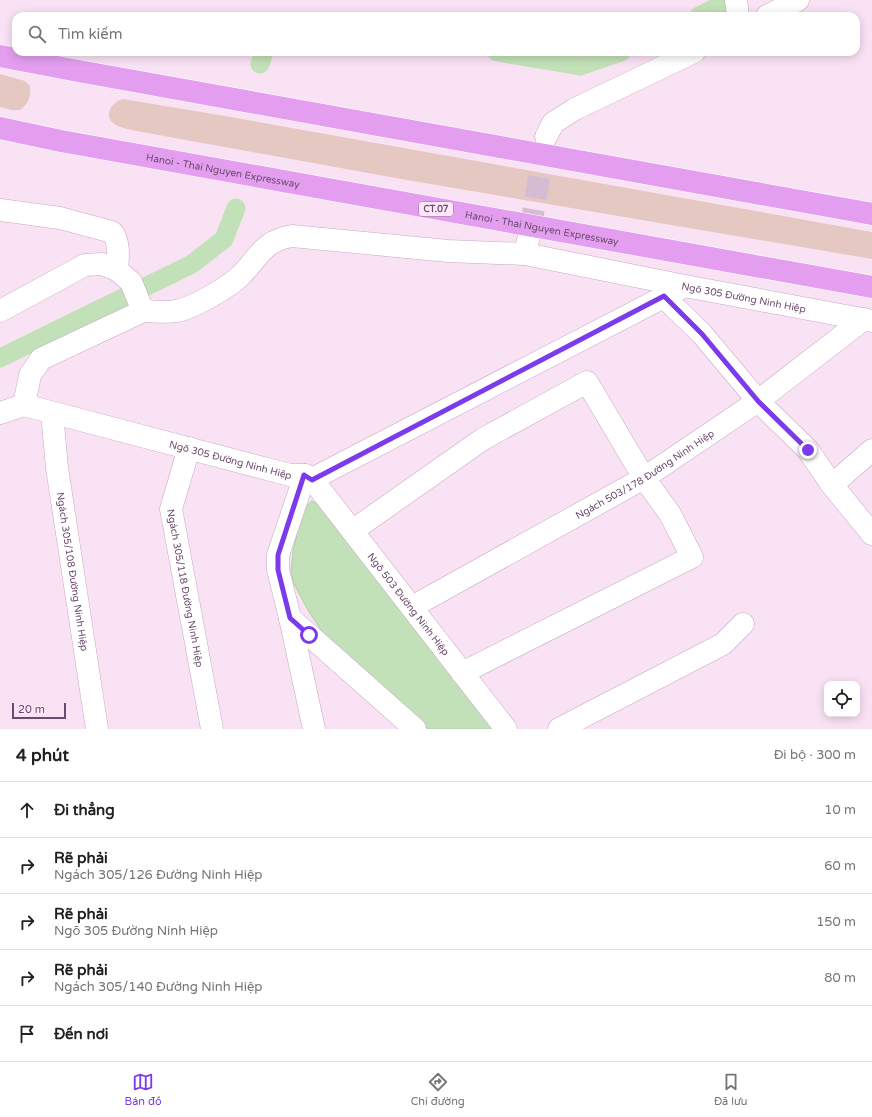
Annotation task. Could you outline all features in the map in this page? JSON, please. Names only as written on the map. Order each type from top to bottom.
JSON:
[{"type":"highway","points":[[0,56],[872,214]]},
{"type":"highway","name":"Hanoi - Thai Nguyen Expressway","points":[[0,128],[61,141],[872,287]]},
{"type":"street","points":[[736,0],[738,12]]},
{"type":"street","points":[[775,12],[798,0]]},
{"type":"street","points":[[546,137],[553,123],[575,109],[686,56]]},
{"type":"street","points":[[0,210],[60,218],[112,232],[115,236],[124,276],[141,308]]},
{"type":"street","points":[[525,254],[530,231]]},
{"type":"street","points":[[0,413],[24,405],[30,375],[41,359],[141,308],[177,311],[203,301],[238,278],[267,245],[282,237],[292,236],[448,251],[525,254],[685,286]]},
{"type":"street","points":[[0,311],[85,265],[102,264],[124,276]]},
{"type":"street","name":"Ngõ 305 Đường Ninh Hiệp","points":[[24,405],[290,475],[308,477],[685,286],[868,320]]},
{"type":"street","points":[[664,296],[702,334],[758,401],[808,450],[832,484],[872,534]]},
{"type":"street","name":"Ngách 503/178 Đường Ninh Hiệp","points":[[412,607],[644,478],[758,401],[868,320]]},
{"type":"street","points":[[352,531],[483,440],[587,382],[644,478],[670,514],[692,557],[462,672]]},
{"type":"street","name":"Ngách 305/108 Đường Ninh Hiệp","points":[[52,413],[57,468],[97,729]]},
{"type":"street","name":"Ngách 305/118 Đường Ninh Hiệp","points":[[188,448],[171,509],[212,729]]},
{"type":"street","points":[[832,484],[872,450]]},
{"type":"street","points":[[308,477],[278,555],[278,570],[314,729]]},
{"type":"street","name":"Ngõ 503 Đường Ninh Hiệp","points":[[308,477],[412,607],[506,729]]},
{"type":"street","points":[[290,618],[415,729]]},
{"type":"street","points":[[559,729],[723,644],[743,624]]},
{"type":"shaded area","points":[[0,74],[25,81],[30,86],[29,100],[20,110],[11,110],[0,107]]},
{"type":"shaded area","points":[[123,99],[872,232],[872,259],[401,179],[131,130],[113,123],[109,116],[110,108],[116,102]]},
{"type":"shaded area","points":[[312,501],[329,511],[495,729],[428,729],[409,710],[332,646],[309,612],[294,584],[291,572],[293,552],[302,510]]},
{"type":"waterway","points":[[707,12],[731,0]]},
{"type":"waterway","points":[[260,64],[263,56]]},
{"type":"waterway","points":[[521,56],[580,66],[609,56]]},
{"type":"waterway","points":[[0,358],[192,264],[224,239],[236,208]]},
{"type":"tunnel","points":[[530,231],[546,137]]},
{"type":"route","points":[[309,635],[290,618],[278,570],[278,555],[304,475],[312,480],[664,296],[702,334],[758,401],[808,450]]}]
